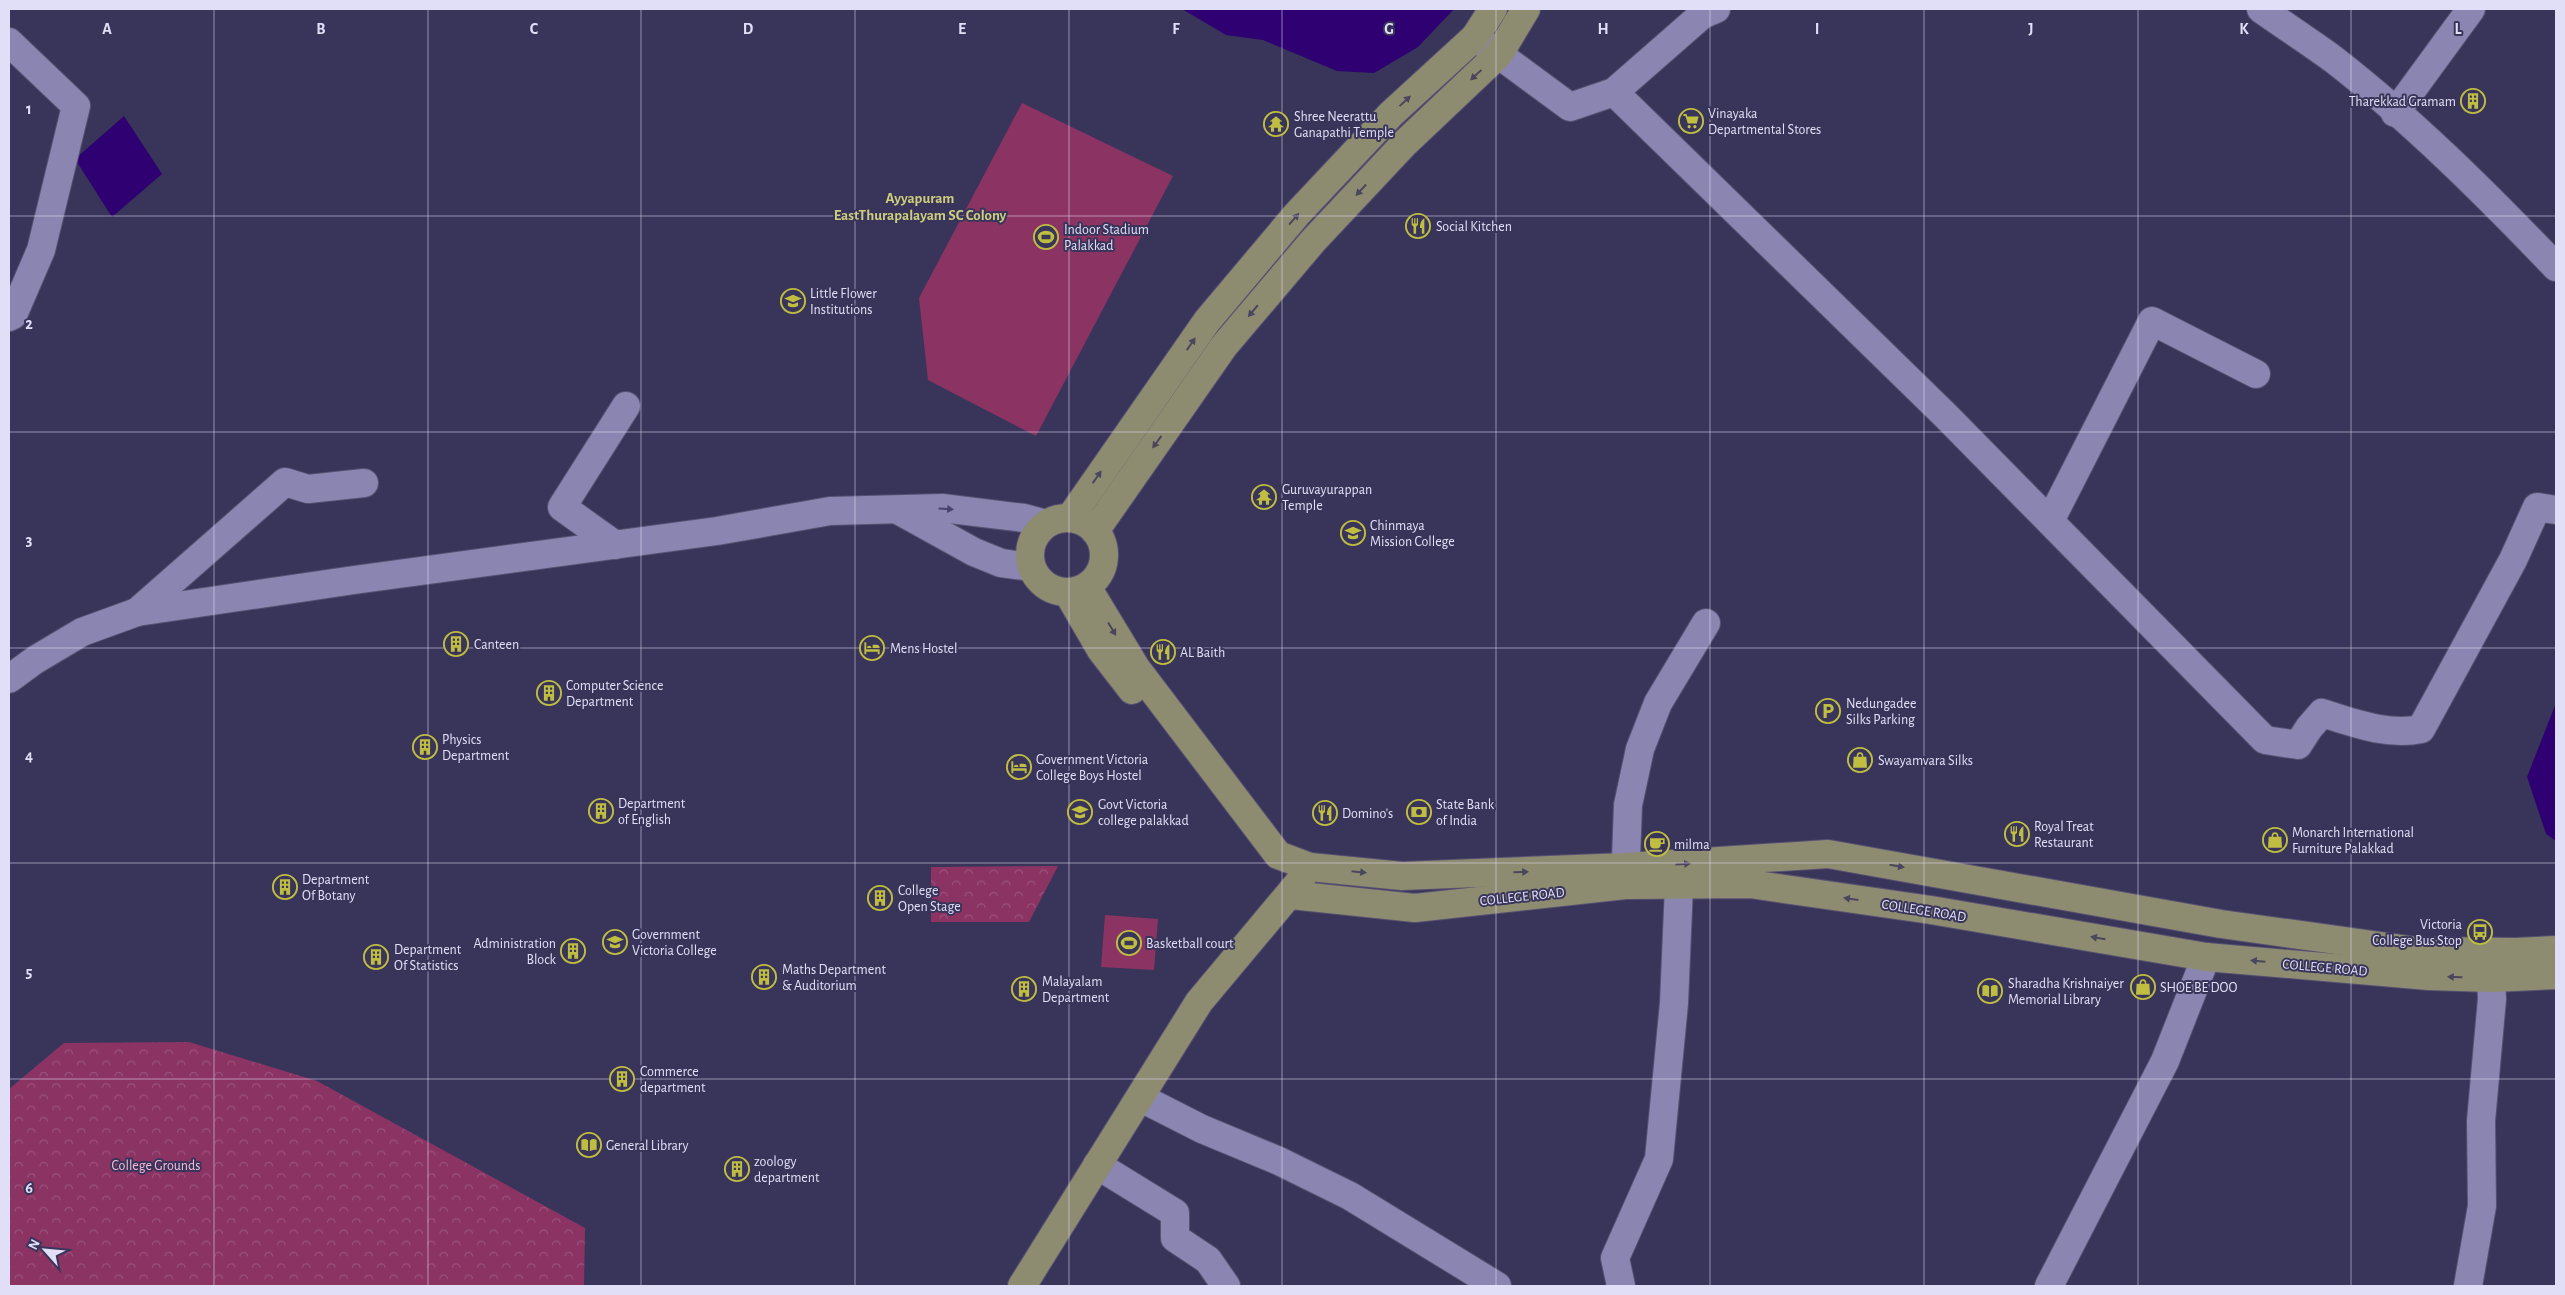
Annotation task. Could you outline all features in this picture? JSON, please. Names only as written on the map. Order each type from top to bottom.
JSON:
[{"type":"main road","points":[[1058,521],[1083,521],[1095,531],[1103,545],[1104,560],[1098,575],[1077,590],[1052,590],[1039,581],[1031,567],[1030,551],[1035,536],[1058,521],[1207,321],[1297,214],[1391,114],[1475,37],[1493,9]]},
{"type":"main road","points":[[1095,531],[1224,346],[1287,271],[1405,143],[1498,54],[1526,9]]},
{"type":"main road","points":[[1077,590],[1101,650],[1291,895]]},
{"type":"main road","name":"COLLEGE ROAD","points":[[1077,590],[1278,854],[1310,867],[1402,876],[1625,876],[1679,886],[1750,884],[1930,910],[2206,957],[2429,976],[2491,978],[2556,975]]},
{"type":"main road","name":"COLLEGE ROAD","points":[[1291,895],[1415,908],[1625,876],[1828,854],[2222,924],[2416,951],[2516,952],[2556,950]]},
{"type":"main road","points":[[1022,1286],[1141,1098],[1199,1002],[1291,895],[1310,867]]},
{"type":"street","points":[[1475,37],[1570,107],[1614,92],[1702,15],[1716,9]]},
{"type":"street","points":[[2261,9],[2333,60],[2395,112],[2474,184],[2556,267]]},
{"type":"street","points":[[2395,112],[2471,9]]},
{"type":"street","points":[[9,42],[76,106],[41,250],[13,315],[9,317]]},
{"type":"street","points":[[1614,92],[1946,416],[2265,740],[2298,745],[2322,713],[2365,727],[2407,732],[2422,729],[2513,560],[2537,507],[2556,510]]},
{"type":"street","points":[[2050,521],[2152,321],[2256,374]]},
{"type":"street","points":[[616,545],[562,507],[626,406]]},
{"type":"street","points":[[136,612],[285,482],[308,489],[364,483]]},
{"type":"street","points":[[9,679],[35,660],[82,632],[136,612],[363,578],[717,531],[830,511],[942,508],[1058,521]]},
{"type":"street","points":[[897,509],[974,552],[1001,563],[1031,567]]},
{"type":"street","points":[[1625,876],[1628,805],[1640,749],[1658,703],[1706,623]]},
{"type":"street","points":[[1621,1286],[1616,1258],[1659,1159],[1674,1003],[1679,886]]},
{"type":"street","points":[[2049,1286],[2165,1061],[2206,957]]},
{"type":"street","points":[[2468,1286],[2482,1206],[2481,1121],[2492,998],[2491,978]]},
{"type":"street","points":[[1141,1098],[1202,1129],[1279,1161],[1350,1196],[1497,1286]]},
{"type":"street","points":[[1097,1165],[1175,1212],[1175,1238],[1208,1260],[1226,1286]]},
{"type":"green space","name":"Indoor Stadium Palakkad","points":[[1022,103],[1173,176],[1036,436],[928,380],[919,298]]},
{"type":"green space","points":[[1058,866],[1029,922],[931,922],[931,867]]},
{"type":"green space","name":"Basketball court","points":[[1105,915],[1158,919],[1154,970],[1101,967]]},
{"type":"green space","name":"College Grounds","points":[[189,1042],[317,1081],[585,1228],[584,1286],[9,1286],[9,1089],[64,1043]]},
{"type":"shaded area","points":[[1182,9],[1454,9],[1418,47],[1374,73],[1337,71],[1263,40],[1226,35]]},
{"type":"shaded area","points":[[124,116],[162,174],[112,217],[75,159]]},
{"type":"shaded area","points":[[2556,703],[2556,841],[2546,834],[2527,777]]},
{"type":"place","name":"Tharekkad Gramam","points":[[2473,101]]},
{"type":"place","name":"Vinayaka Departmental Stores","points":[[1691,121]]},
{"type":"place","name":"Shree Neerattu Ganapathi Temple","points":[[1276,124]]},
{"type":"place","name":"Social Kitchen","points":[[1418,226]]},
{"type":"place","name":"Indoor Stadium Palakkad","points":[[1046,237]]},
{"type":"place","name":"Little Flower Institutions","points":[[793,301]]},
{"type":"place","name":"Guruvayurappan Temple","points":[[1264,497]]},
{"type":"place","name":"Chinmaya Mission College","points":[[1353,533]]},
{"type":"place","name":"Canteen","points":[[456,644]]},
{"type":"place","name":"Mens Hostel","points":[[872,648]]},
{"type":"place","name":"AL Baith","points":[[1163,652]]},
{"type":"place","name":"Computer Science Department","points":[[549,693]]},
{"type":"place","name":"Nedungadee Silks Parking","points":[[1828,711]]},
{"type":"place","name":"Physics Department","points":[[425,747]]},
{"type":"place","name":"Swayamvara Silks","points":[[1860,760]]},
{"type":"place","name":"Government Victoria College Boys Hostel","points":[[1019,767]]},
{"type":"place","name":"Department of English","points":[[601,811]]},
{"type":"place","name":"Govt Victoria college palakkad","points":[[1080,812]]},
{"type":"place","name":"State Bank of India","points":[[1419,812]]},
{"type":"place","name":"Domino's","points":[[1325,813]]},
{"type":"place","name":"Royal Treat Restaurant","points":[[2017,834]]},
{"type":"place","name":"Monarch International Furniture Palakkad","points":[[2275,840]]},
{"type":"place","name":"milma","points":[[1657,844]]},
{"type":"place","name":"Department Of Botany","points":[[285,887]]},
{"type":"place","name":"College Open Stage","points":[[880,898]]},
{"type":"place","name":"Victoria College Bus Stop","points":[[2480,932]]},
{"type":"place","name":"Government Victoria College","points":[[615,942]]},
{"type":"place","name":"Basketball court","points":[[1129,943]]},
{"type":"place","name":"Administration Block","points":[[573,951]]},
{"type":"place","name":"Department Of Statistics","points":[[376,957]]},
{"type":"place","name":"Maths Department & Auditorium","points":[[764,977]]},
{"type":"place","name":"SHOE BE DOO","points":[[2143,987]]},
{"type":"place","name":"Malayalam Department","points":[[1024,989]]},
{"type":"place","name":"Sharadha Krishnaiyer Memorial Library","points":[[1990,991]]},
{"type":"place","name":"Commerce department","points":[[622,1079]]},
{"type":"place","name":"General Library","points":[[589,1145]]},
{"type":"place","name":"zoology department","points":[[737,1169]]},
{"type":"district","name":"Ayyapuram EastThurapalayam SC Colony","points":[[920,206]]}]
